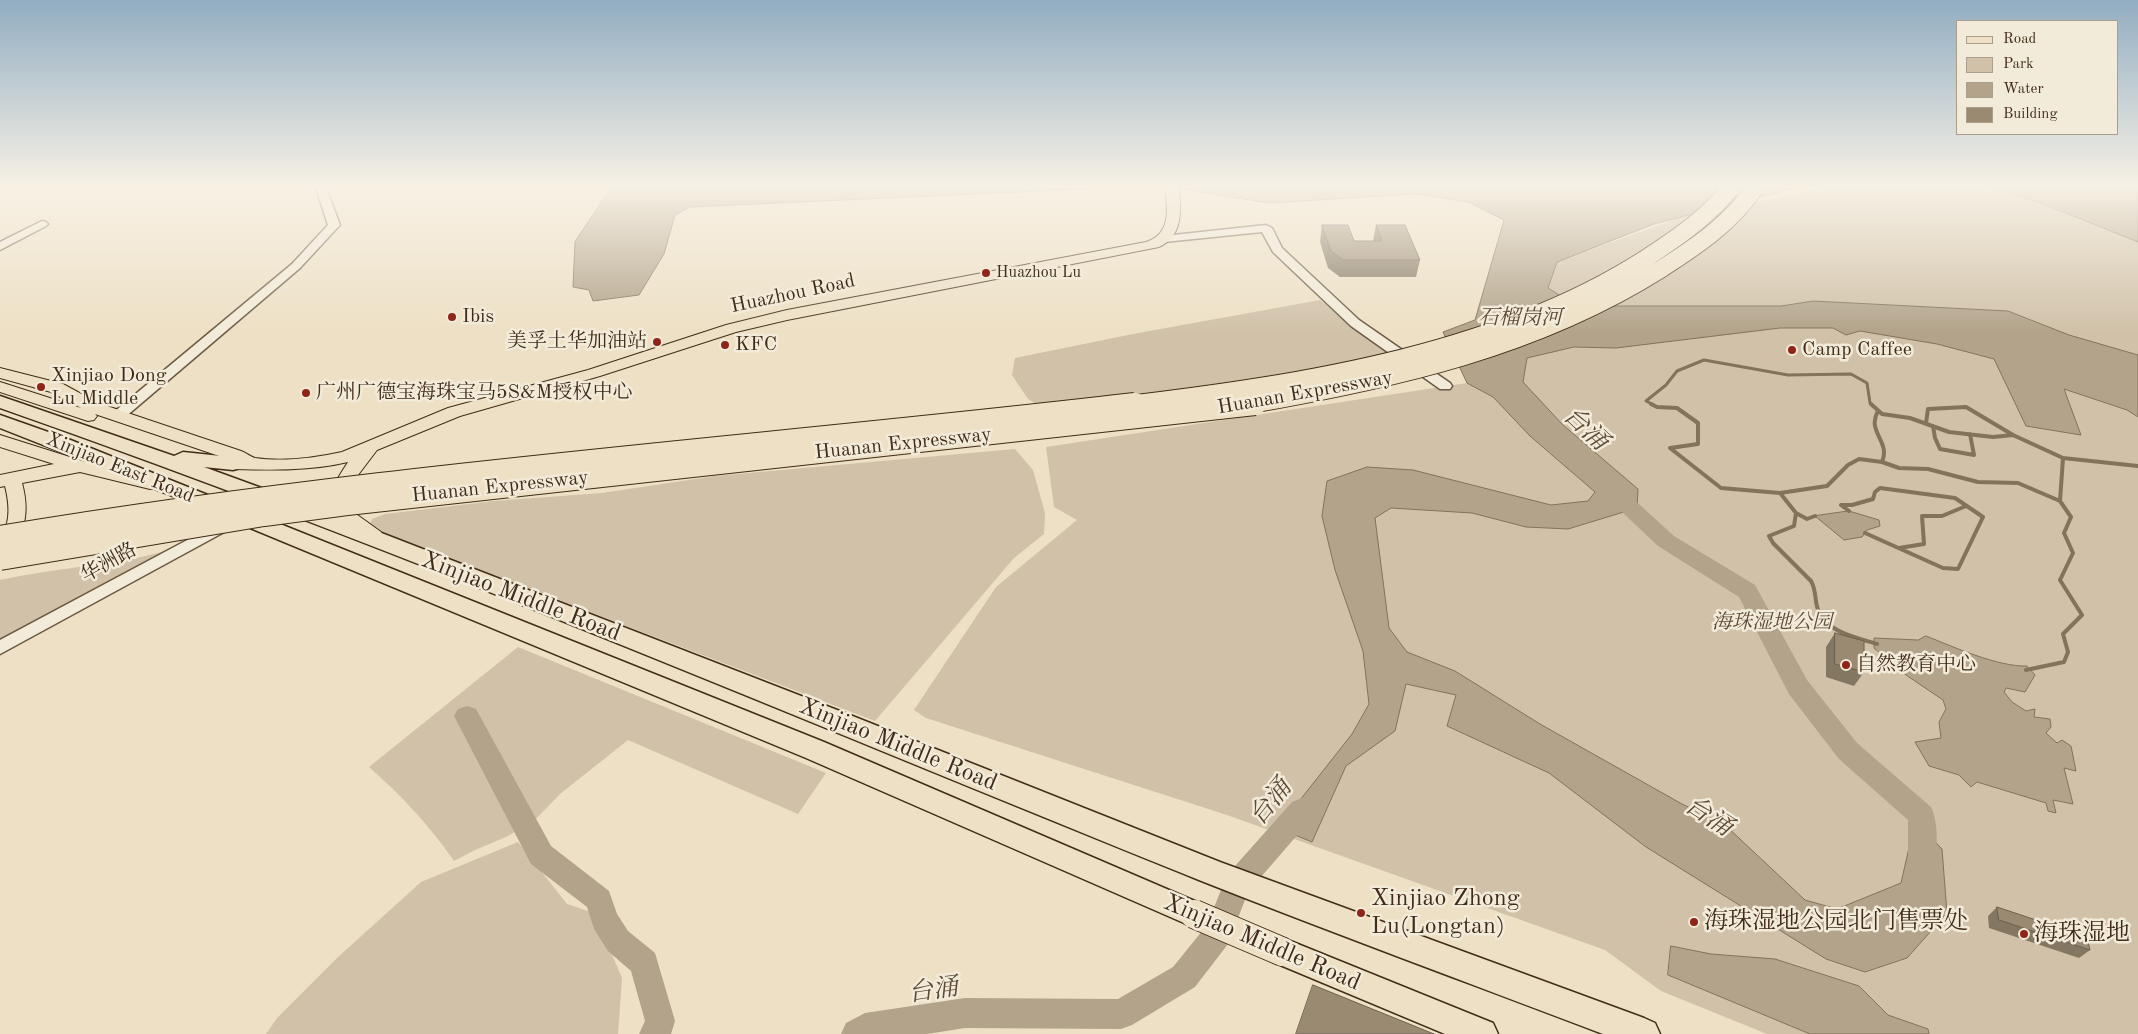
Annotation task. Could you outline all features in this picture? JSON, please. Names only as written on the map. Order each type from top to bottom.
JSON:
[{"type":"highway","name":"Huanan Expressway","points":[[0,537],[108,519],[298,492],[1148,402],[1314,378],[1410,356],[1456,343],[1530,317],[1577,297],[1643,261],[1677,236]]},
{"type":"highway","name":"Huanan Expressway","points":[[0,559],[264,515],[1233,407],[1367,384],[1449,363],[1495,348],[1586,312],[1626,292],[1654,275],[1708,236]]},
{"type":"highway","name":"Xinjiao East Road","points":[[0,402],[153,455]]},
{"type":"highway","name":"Xinjiao East Road","points":[[0,421],[61,443],[240,516]]},
{"type":"highway","points":[[120,421],[153,455],[233,463]]},
{"type":"highway","name":"Xinjiao Middle Road","points":[[153,455],[778,697],[1212,872],[1644,1034]]},
{"type":"highway","name":"Xinjiao Middle Road","points":[[240,516],[806,746],[1283,952],[1482,1034]]},
{"type":"main road","points":[[1164,239],[1167,236]]},
{"type":"main road","name":"Huazhou Road","points":[[387,440],[454,412],[594,373],[731,328],[796,313],[1136,249],[1164,239]]},
{"type":"main road","points":[[0,374],[57,388],[80,402],[120,421]]},
{"type":"main road","points":[[0,387],[235,456],[253,465]]},
{"type":"main road","points":[[233,463],[253,465],[327,461],[364,450],[387,440]]},
{"type":"main road","points":[[387,440],[367,452],[356,464],[345,482],[340,499],[345,514],[361,529],[389,545]]},
{"type":"main road","points":[[0,442],[92,470],[175,489]]},
{"type":"main road","points":[[4,481],[32,467],[33,461],[31,456],[19,448]]},
{"type":"main road","points":[[4,481],[51,470],[92,470]]},
{"type":"main road","points":[[0,553],[14,530],[18,519],[16,494],[4,481]]},
{"type":"street","points":[[0,247],[20,236]]},
{"type":"street","points":[[120,421],[296,266],[323,236]]},
{"type":"street","points":[[1164,239],[1189,236]]},
{"type":"street","points":[[1270,236],[1277,250],[1355,323],[1445,386]]},
{"type":"street","name":"华洲路","points":[[0,648],[240,516]]},
{"type":"green space","name":"海珠湿地公园","points":[[1628,236],[2124,236],[2138,242],[2138,1034],[1767,1034],[1661,991],[1605,950],[1227,815],[926,718],[914,710],[996,587],[1077,520],[1054,507],[1046,447],[1467,383],[1548,288],[1556,262]]},
{"type":"green space","points":[[1320,300],[1391,352],[1303,370],[1214,384],[1036,404],[1028,399],[1012,375],[1015,358],[1133,334]]},
{"type":"green space","points":[[1015,449],[1033,470],[1045,513],[1044,534],[1014,558],[875,721],[386,534],[370,524],[372,519],[385,514],[494,501],[602,493],[715,476]]},
{"type":"green space","points":[[162,552],[0,642],[0,580],[122,561]]},
{"type":"green space","points":[[518,647],[826,773],[798,814],[628,740],[560,794],[534,821],[506,837],[454,861],[414,811],[369,767]]},
{"type":"green space","points":[[518,842],[567,904],[594,913],[622,978],[618,1034],[266,1034],[277,1018],[337,958],[421,882]]},
{"type":"water","points":[[579,236],[669,236],[664,254],[639,295],[593,301],[589,290],[573,287],[575,242]]},
{"type":"water","name":"石榴岗河","points":[[1499,236],[1623,236],[1557,262],[1548,288],[1577,306],[1781,306],[1813,301],[2008,311],[2069,335],[2138,355],[2138,417],[2127,410],[2064,389],[2081,435],[2026,426],[1994,359],[1937,344],[1860,331],[1846,335],[1833,328],[1780,328],[1616,348],[1574,347],[1527,358],[1523,382],[1563,425],[1638,489],[1637,508],[1568,529],[1526,527],[1472,513],[1391,508],[1375,518],[1389,628],[1407,652],[1455,671],[1540,724],[1682,804],[1724,824],[1805,900],[1837,909],[1901,883],[1911,839],[1921,827],[1942,849],[1947,913],[1907,958],[1865,972],[1826,959],[1646,847],[1549,773],[1447,726],[1456,695],[1406,684],[1395,731],[1346,766],[1312,842],[1278,828],[1352,734],[1369,704],[1363,651],[1335,570],[1322,516],[1327,481],[1367,467],[1413,470],[1551,505],[1588,501],[1595,492],[1530,436],[1493,397],[1467,383],[1443,332],[1475,320]]},
{"type":"water","points":[[2124,236],[2138,236],[2138,242]]},
{"type":"water","points":[[1849,511],[1879,520],[1880,526],[1867,530],[1862,537],[1844,540],[1815,516]]},
{"type":"water","points":[[1926,636],[1990,660],[2027,666],[2035,675],[2025,692],[2006,688],[2004,692],[2012,702],[2026,711],[2035,709],[2034,717],[2050,719],[2051,727],[2046,733],[2057,743],[2062,740],[2071,746],[2076,771],[2064,768],[2073,804],[2053,800],[2056,813],[2048,811],[2046,803],[1977,782],[1971,787],[1959,775],[1929,766],[1915,742],[1941,738],[1939,722],[1946,709],[1943,700],[1906,675],[1874,648],[1874,638],[1918,640]]},
{"type":"water","points":[[1671,946],[1711,954],[1775,959],[1859,986],[1888,1015],[1928,1029],[1929,1034],[1810,1034],[1668,975]]},
{"type":"building","points":[[1326,236],[1352,236],[1354,241],[1382,241],[1380,236],[1410,236],[1420,260],[1343,260],[1331,251]]},
{"type":"building","points":[[1835,633],[1864,641],[1864,672],[1835,664]]},
{"type":"building","points":[[1997,907],[2087,937],[2090,950],[1999,920]]},
{"type":"building","points":[[1313,985],[1434,1034],[1296,1034]]},
{"type":"waterway","points":[[1654,405],[1646,401],[1666,385],[1677,371],[1704,360],[1788,375],[1851,374],[1867,383],[1871,404]]},
{"type":"waterway","points":[[1651,404],[1657,407],[1677,408],[1698,423],[1698,444],[1670,448],[1721,488],[1780,493]]},
{"type":"waterway","points":[[1871,404],[1882,414],[1910,418],[1933,426]]},
{"type":"waterway","points":[[1926,423],[1928,409],[1966,407],[2013,435]]},
{"type":"waterway","points":[[1878,411],[1875,425],[1882,442],[1884,455],[1882,462]]},
{"type":"waterway","points":[[1933,426],[1949,432],[1970,434]]},
{"type":"waterway","points":[[1933,426],[1935,438],[1940,449],[1974,455],[1970,434]]},
{"type":"waterway","points":[[1970,434],[1993,437],[2013,435]]},
{"type":"waterway","points":[[2013,435],[2063,458]]},
{"type":"waterway","points":[[2060,501],[2063,458]]},
{"type":"waterway","points":[[2063,458],[2138,466]]},
{"type":"waterway","points":[[1780,493],[1827,486],[1848,465],[1859,459],[1882,462]]},
{"type":"waterway","points":[[1882,462],[1899,468],[1928,469],[1978,482],[2018,483],[2060,501]]},
{"type":"waterway","points":[[1849,511],[1841,505],[1852,505],[1873,499],[1875,492],[1880,488],[1955,498],[1983,517],[1958,569],[1943,568],[1865,533]]},
{"type":"waterway","name":"台涌","points":[[1611,490],[1666,541],[1747,591],[1798,687],[1848,751],[1921,815],[1922,855]]},
{"type":"waterway","points":[[1780,493],[1796,513]]},
{"type":"waterway","points":[[2026,670],[2064,662],[2068,652],[2063,634],[2082,615],[2060,580],[2073,553],[2064,533],[2071,517],[2060,501]]},
{"type":"waterway","points":[[1899,548],[1924,544],[1922,516],[1942,516],[1966,506]]},
{"type":"waterway","points":[[1796,513],[1807,519],[1815,516]]},
{"type":"waterway","points":[[1796,513],[1794,526],[1769,536],[1773,543],[1811,581],[1819,612],[1829,625],[1852,637],[1877,644]]},
{"type":"waterway","points":[[467,716],[541,855],[599,900],[604,919],[618,941],[644,963],[660,1021],[655,1034]]},
{"type":"waterway","name":"台涌","points":[[857,1034],[865,1028],[965,1013],[1121,1014],[1184,977],[1218,934],[1237,884],[1302,810]]},
{"type":"place","name":"Huazhou Lu","points":[[986,273]]},
{"type":"place","name":"Ibis","points":[[452,317]]},
{"type":"place","name":"美孚土华加油站","points":[[657,342]]},
{"type":"place","name":"KFC","points":[[725,345]]},
{"type":"place","name":"Camp Caffee","points":[[1792,350]]},
{"type":"place","name":"Xinjiao Dong Lu Middle","points":[[41,387]]},
{"type":"place","name":"广州广德宝海珠宝马5S&M授权中心","points":[[306,393]]},
{"type":"place","name":"自然教育中心","points":[[1846,665]]},
{"type":"place","name":"Xinjiao Zhong Lu(Longtan)","points":[[1361,913]]},
{"type":"place","name":"海珠湿地公园北门售票处","points":[[1694,922]]},
{"type":"place","name":"海珠湿地","points":[[2024,934]]}]
